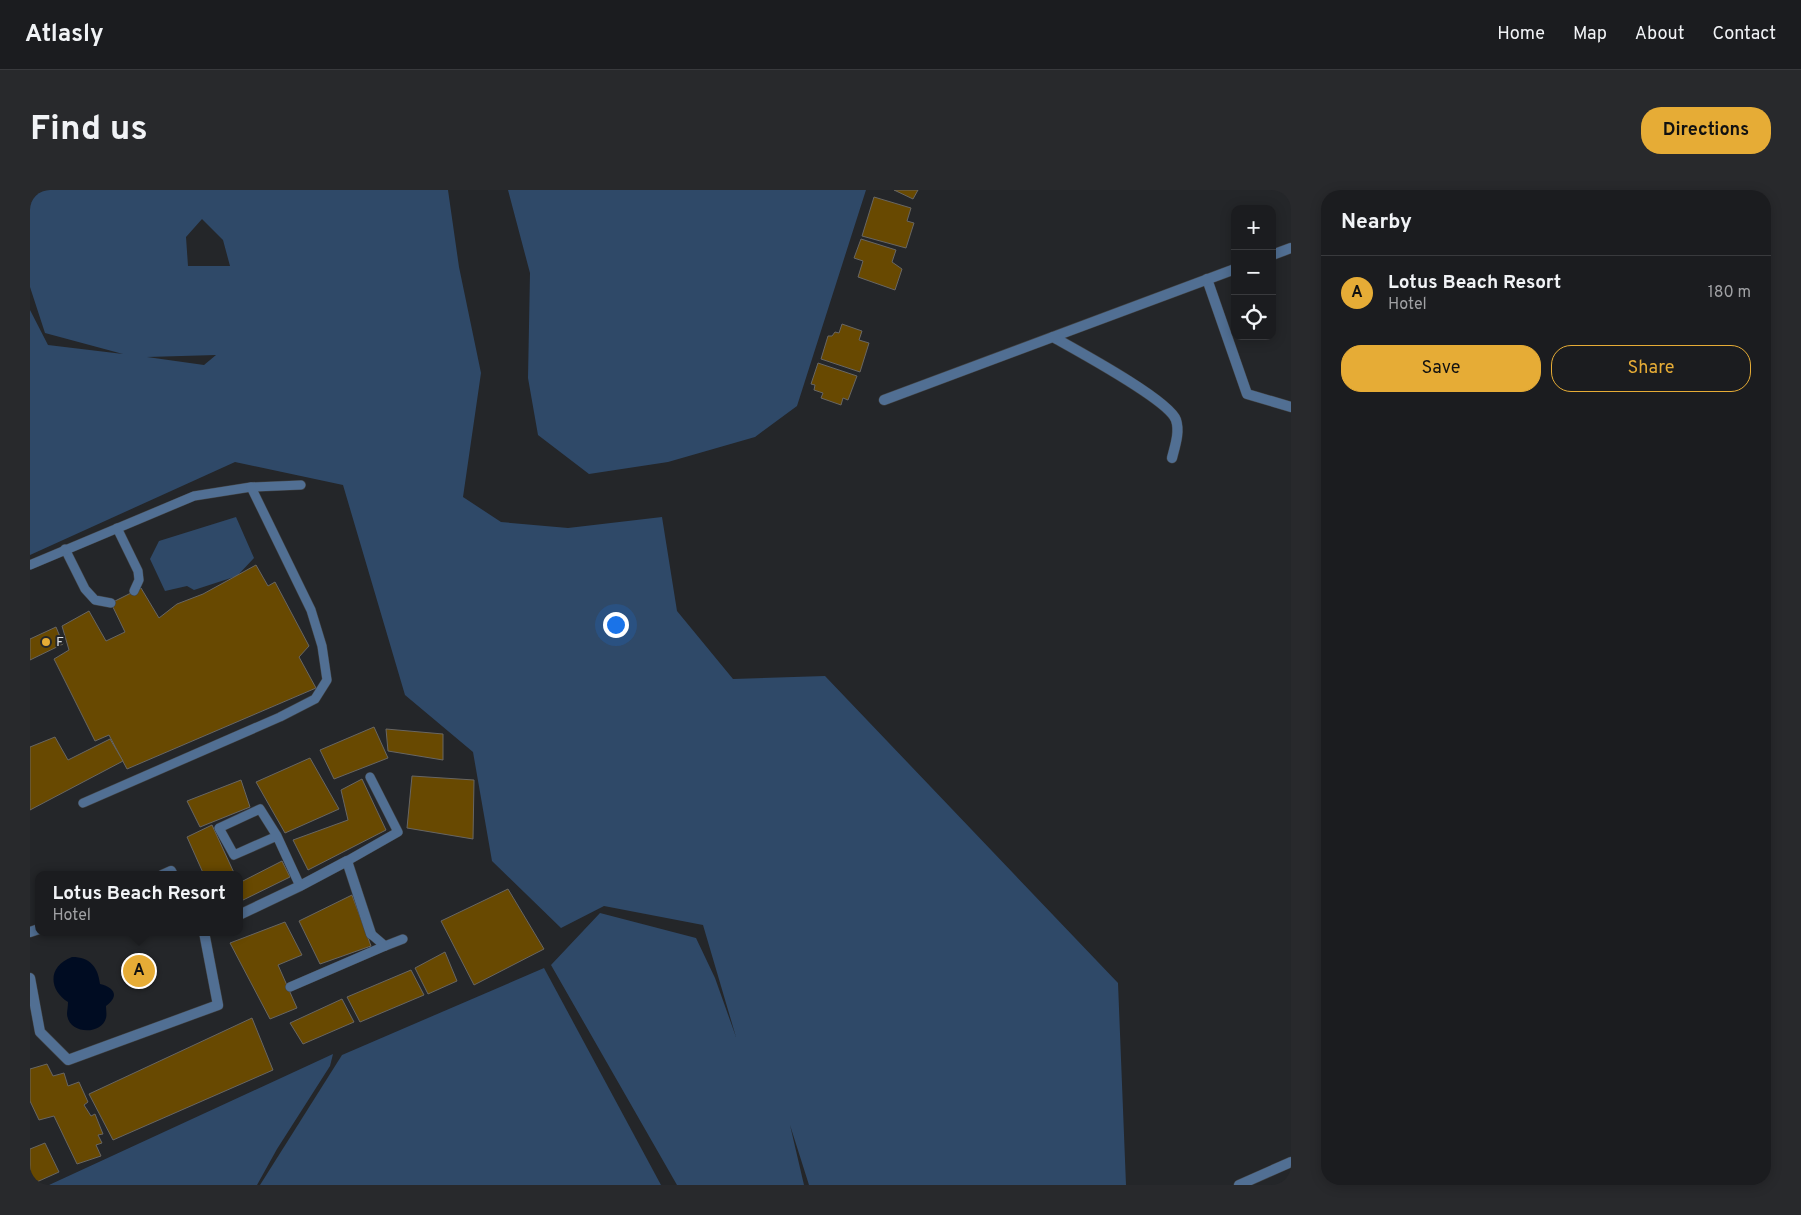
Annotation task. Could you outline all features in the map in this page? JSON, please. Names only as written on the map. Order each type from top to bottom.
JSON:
[{"type":"street","points":[[1276,254],[1291,248]]},
{"type":"street","points":[[884,400],[1231,270]]},
{"type":"street","points":[[1207,279],[1247,394],[1291,407]]},
{"type":"street","points":[[1053,337],[1162,403],[1176,420],[1177,436],[1172,458]]},
{"type":"street","points":[[243,913],[347,861],[371,934]]},
{"type":"street","points":[[30,978],[35,1034],[68,1060],[218,1004],[205,936]]},
{"type":"street","points":[[1239,1185],[1291,1162]]},
{"type":"lane","points":[[30,565],[194,496],[251,487],[301,486]]},
{"type":"lane","points":[[83,803],[280,717],[315,699],[327,680],[322,646],[311,610],[251,487]]},
{"type":"lane","points":[[117,528],[138,571],[139,580],[134,591]]},
{"type":"lane","points":[[65,549],[85,589],[95,600],[110,603]]},
{"type":"lane","points":[[347,861],[398,832],[370,777]]},
{"type":"lane","points":[[277,836],[234,855],[219,828],[260,810],[277,836],[300,886]]},
{"type":"lane","points":[[371,934],[385,946]]},
{"type":"lane","points":[[290,987],[403,939]]},
{"type":"shaded area","points":[[30,190],[448,190],[459,267],[481,373],[463,497],[501,522],[568,528],[662,517],[677,611],[733,679],[825,676],[1118,983],[1126,1185],[809,1185],[790,1125],[804,1185],[677,1185],[551,965],[600,913],[696,938],[715,978],[736,1037],[703,925],[604,906],[561,928],[492,861],[473,752],[405,695],[343,485],[235,462],[30,555],[30,310],[48,345],[123,354],[45,333],[30,287]],"holes":[[[202,219],[223,240],[230,266],[188,266],[186,237]],[[216,355],[204,365],[147,357]]]},
{"type":"shaded area","points":[[508,190],[866,190],[797,406],[755,437],[668,462],[589,474],[538,435],[528,378],[530,273]]},
{"type":"shaded area","points":[[236,517],[254,558],[237,576],[194,590],[187,586],[165,591],[150,559],[159,541]]},
{"type":"shaded area","points":[[72,957],[84,959],[92,964],[100,984],[109,987],[114,992],[113,999],[106,1006],[106,1017],[103,1024],[92,1030],[78,1029],[73,1026],[67,1014],[68,1002],[61,997],[54,984],[55,972],[58,966]]},
{"type":"shaded area","points":[[544,968],[661,1185],[260,1185],[342,1055]]},
{"type":"shaded area","points":[[333,1054],[330,1066],[277,1149],[257,1185],[49,1185]]},
{"type":"building","points":[[894,190],[918,190],[913,199]]},
{"type":"building","points":[[874,197],[911,208],[907,221],[914,223],[906,248],[862,236]]},
{"type":"building","points":[[861,239],[896,250],[892,262],[902,269],[895,290],[858,277],[863,261],[854,258]]},
{"type":"building","points":[[842,324],[862,331],[859,340],[869,343],[860,372],[821,359],[828,336],[832,336],[835,332],[839,333]]},
{"type":"building","points":[[818,363],[857,376],[848,400],[843,398],[841,405],[821,398],[823,393],[814,390],[815,385],[811,384]]},
{"type":"building","points":[[256,565],[268,586],[275,582],[309,646],[299,657],[316,688],[127,769],[109,735],[95,741],[54,659],[69,650],[62,626],[89,611],[106,641],[125,632],[111,603],[141,588],[159,618],[177,604],[203,594]]},
{"type":"building","name":"F","points":[[56,627],[63,644],[30,660],[30,639]]},
{"type":"building","points":[[374,727],[388,758],[334,779],[320,750]]},
{"type":"building","points":[[386,729],[443,734],[443,760],[388,751]]},
{"type":"building","points":[[55,737],[68,760],[110,739],[123,761],[30,810],[30,747]]},
{"type":"building","points":[[310,758],[339,809],[285,833],[256,782]]},
{"type":"building","points":[[412,776],[474,780],[473,839],[407,828]]},
{"type":"building","points":[[362,779],[386,830],[308,870],[293,840],[348,820],[341,790]]},
{"type":"building","points":[[241,780],[250,807],[200,827],[187,801]]},
{"type":"building","points":[[212,825],[233,871],[202,871],[187,837]]},
{"type":"building","points":[[282,861],[290,877],[243,900],[243,881]]},
{"type":"building","points":[[508,889],[544,949],[474,985],[441,921]]},
{"type":"building","points":[[352,895],[371,946],[320,964],[299,921]]},
{"type":"building","points":[[285,922],[302,955],[278,965],[297,1008],[270,1019],[230,943]]},
{"type":"building","points":[[445,952],[457,981],[428,994],[415,968]]},
{"type":"building","points":[[411,970],[424,995],[360,1022],[347,997]]},
{"type":"building","points":[[342,999],[354,1022],[303,1044],[290,1023]]},
{"type":"building","points":[[252,1018],[273,1070],[113,1140],[89,1094]]},
{"type":"building","points":[[47,1064],[53,1076],[64,1073],[68,1086],[79,1082],[88,1102],[84,1105],[91,1116],[95,1114],[103,1134],[98,1135],[102,1143],[96,1145],[101,1156],[77,1164],[54,1116],[39,1120],[30,1101],[30,1069]]},
{"type":"building","points":[[45,1143],[59,1172],[30,1185],[30,1149]]},
{"type":"place","name":"F","points":[[46,642]]},
{"type":"place","name":"Lotus Beach Resort","points":[[139,971]]}]
